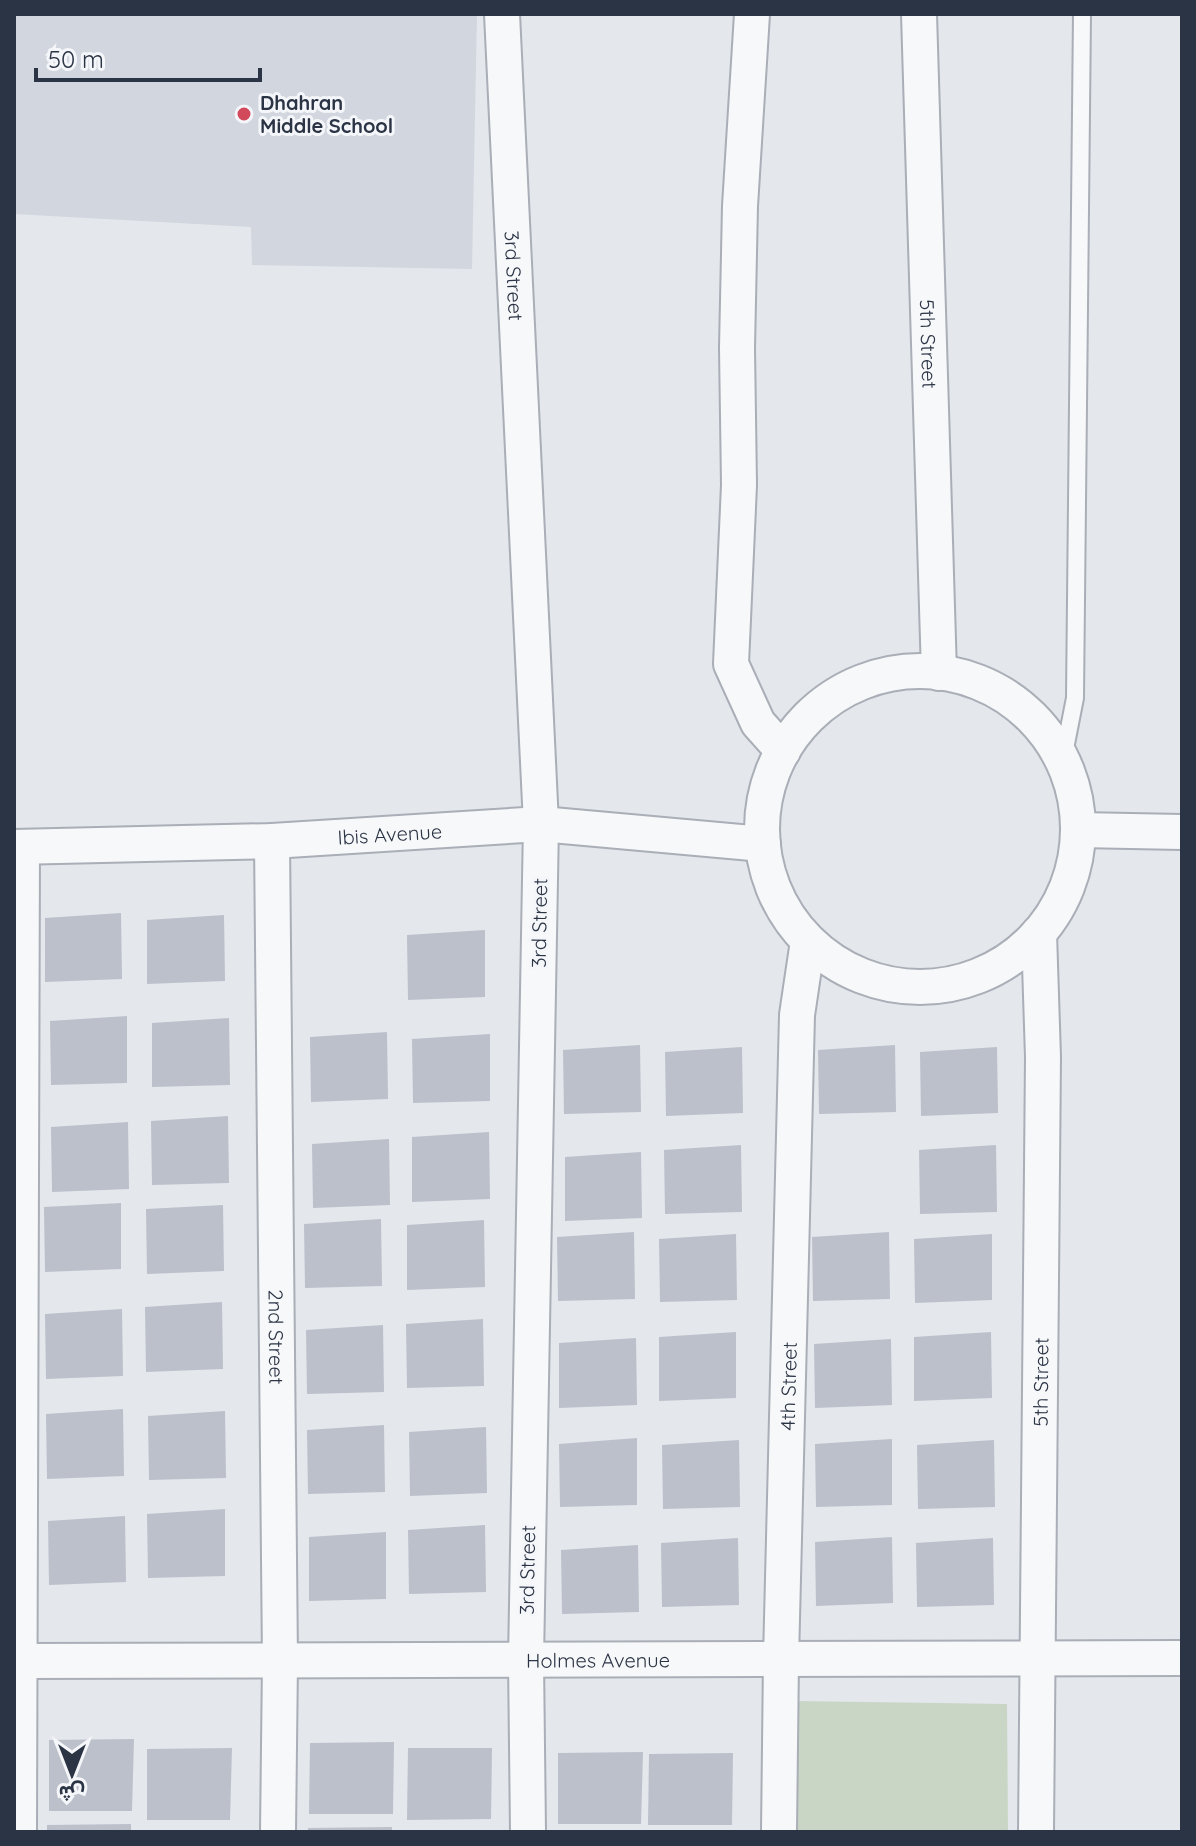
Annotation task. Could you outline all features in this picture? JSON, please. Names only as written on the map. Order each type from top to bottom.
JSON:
[{"type":"street","name":"3rd Street","points":[[502,14],[541,824],[526,1660],[528,1832]]},
{"type":"street","points":[[752,14],[740,206],[737,348],[739,485],[731,664],[758,723],[783,751]]},
{"type":"street","name":"5th Street","points":[[919,14],[939,673]]},
{"type":"street","points":[[896,673],[939,673],[970,679],[1014,702],[1033,718],[1053,743],[1071,781],[1079,830],[1071,878],[1061,901],[1039,933],[1014,957],[992,970],[945,985],[896,985],[849,970],[808,941],[779,901],[770,878],[763,844],[764,805],[783,751],[808,718],[827,702],[853,686],[896,673]]},
{"type":"street","name":"Ibis Avenue","points":[[18,847],[272,841],[541,824],[763,844]]},
{"type":"street","points":[[1079,830],[1182,832]]},
{"type":"street","name":"2nd Street","points":[[272,841],[280,1661],[278,1832]]},
{"type":"street","points":[[18,847],[19,1832]]},
{"type":"street","name":"5th Street","points":[[1036,1832],[1043,1057],[1039,933]]},
{"type":"street","name":"4th Street","points":[[779,1832],[797,1015],[808,941]]},
{"type":"street","name":"Holmes Avenue","points":[[17,1661],[1182,1658]]},
{"type":"lane","points":[[1053,743],[1063,759],[1075,698],[1082,14]]},
{"type":"shaded area","name":"Dhahran Middle School","points":[[14,14],[477,14],[472,269],[252,265],[251,227],[14,214]]},
{"type":"green space","points":[[794,1701],[1007,1704],[1008,1832],[796,1832]]},
{"type":"building","points":[[121,913],[122,979],[45,982],[45,918]]},
{"type":"building","points":[[224,915],[225,981],[147,984],[147,920]]},
{"type":"building","points":[[485,930],[485,997],[408,1000],[407,935]]},
{"type":"building","points":[[127,1016],[127,1083],[51,1085],[50,1021]]},
{"type":"building","points":[[229,1018],[230,1085],[152,1087],[152,1023]]},
{"type":"building","points":[[387,1032],[388,1099],[311,1102],[310,1037]]},
{"type":"building","points":[[490,1034],[490,1101],[413,1103],[412,1039]]},
{"type":"building","points":[[640,1045],[641,1112],[564,1114],[563,1050]]},
{"type":"building","points":[[895,1045],[896,1112],[819,1114],[818,1050]]},
{"type":"building","points":[[742,1047],[743,1113],[666,1116],[665,1052]]},
{"type":"building","points":[[997,1047],[998,1113],[921,1116],[920,1052]]},
{"type":"building","points":[[228,1116],[229,1183],[152,1185],[151,1121]]},
{"type":"building","points":[[128,1122],[129,1189],[52,1192],[51,1127]]},
{"type":"building","points":[[489,1132],[490,1199],[412,1202],[412,1137]]},
{"type":"building","points":[[389,1139],[390,1205],[313,1208],[312,1144]]},
{"type":"building","points":[[741,1145],[742,1212],[665,1214],[664,1150]]},
{"type":"building","points":[[996,1145],[997,1212],[920,1214],[919,1150]]},
{"type":"building","points":[[641,1152],[642,1218],[565,1221],[565,1157]]},
{"type":"building","points":[[121,1203],[121,1269],[45,1272],[44,1207]]},
{"type":"building","points":[[223,1205],[224,1271],[147,1274],[146,1209]]},
{"type":"building","points":[[381,1219],[382,1286],[305,1288],[304,1224]]},
{"type":"building","points":[[484,1220],[485,1287],[407,1290],[407,1225]]},
{"type":"building","points":[[634,1232],[635,1299],[558,1301],[557,1237]]},
{"type":"building","points":[[889,1232],[890,1299],[813,1301],[812,1237]]},
{"type":"building","points":[[736,1234],[737,1300],[660,1302],[659,1239]]},
{"type":"building","points":[[992,1234],[992,1300],[915,1303],[914,1239]]},
{"type":"building","points":[[222,1302],[223,1369],[146,1372],[145,1307]]},
{"type":"building","points":[[122,1309],[123,1376],[46,1379],[45,1314]]},
{"type":"building","points":[[483,1319],[484,1386],[407,1388],[406,1324]]},
{"type":"building","points":[[383,1325],[384,1392],[307,1394],[306,1330]]},
{"type":"building","points":[[736,1332],[736,1398],[659,1401],[659,1337]]},
{"type":"building","points":[[991,1332],[992,1398],[914,1401],[914,1337]]},
{"type":"building","points":[[636,1338],[637,1405],[559,1408],[559,1343]]},
{"type":"building","points":[[891,1339],[892,1405],[815,1408],[814,1344]]},
{"type":"building","points":[[123,1409],[124,1476],[47,1479],[46,1414]]},
{"type":"building","points":[[225,1411],[226,1478],[149,1480],[148,1416]]},
{"type":"building","points":[[384,1425],[385,1492],[308,1494],[307,1430]]},
{"type":"building","points":[[486,1427],[487,1493],[410,1496],[409,1432]]},
{"type":"building","points":[[637,1438],[637,1505],[560,1507],[559,1444]]},
{"type":"building","points":[[892,1439],[892,1505],[816,1507],[815,1444]]},
{"type":"building","points":[[739,1440],[740,1507],[663,1509],[662,1445]]},
{"type":"building","points":[[994,1440],[995,1507],[918,1509],[917,1445]]},
{"type":"building","points":[[225,1509],[225,1576],[148,1578],[147,1514]]},
{"type":"building","points":[[125,1516],[126,1582],[49,1585],[48,1521]]},
{"type":"building","points":[[485,1525],[486,1592],[409,1594],[408,1530]]},
{"type":"building","points":[[386,1532],[386,1599],[309,1601],[309,1537]]},
{"type":"building","points":[[892,1537],[893,1603],[816,1606],[815,1542]]},
{"type":"building","points":[[738,1538],[739,1605],[662,1607],[661,1543]]},
{"type":"building","points":[[993,1538],[994,1605],[917,1607],[916,1543]]},
{"type":"building","points":[[638,1545],[639,1612],[562,1614],[561,1550]]},
{"type":"building","points":[[134,1739],[132,1811],[49,1811],[49,1740]]},
{"type":"building","points":[[394,1742],[393,1814],[309,1814],[310,1743]]},
{"type":"building","points":[[232,1748],[230,1820],[147,1820],[147,1749]]},
{"type":"building","points":[[408,1748],[492,1748],[491,1819],[407,1820]]},
{"type":"building","points":[[643,1752],[641,1824],[558,1824],[558,1753]]},
{"type":"building","points":[[733,1753],[732,1825],[648,1825],[649,1754]]},
{"type":"building","points":[[131,1824],[131,1832],[47,1832],[47,1825]]},
{"type":"building","points":[[392,1827],[392,1832],[308,1832],[308,1828]]},
{"type":"place","name":"Dhahran Middle School","points":[[244,114]]}]
